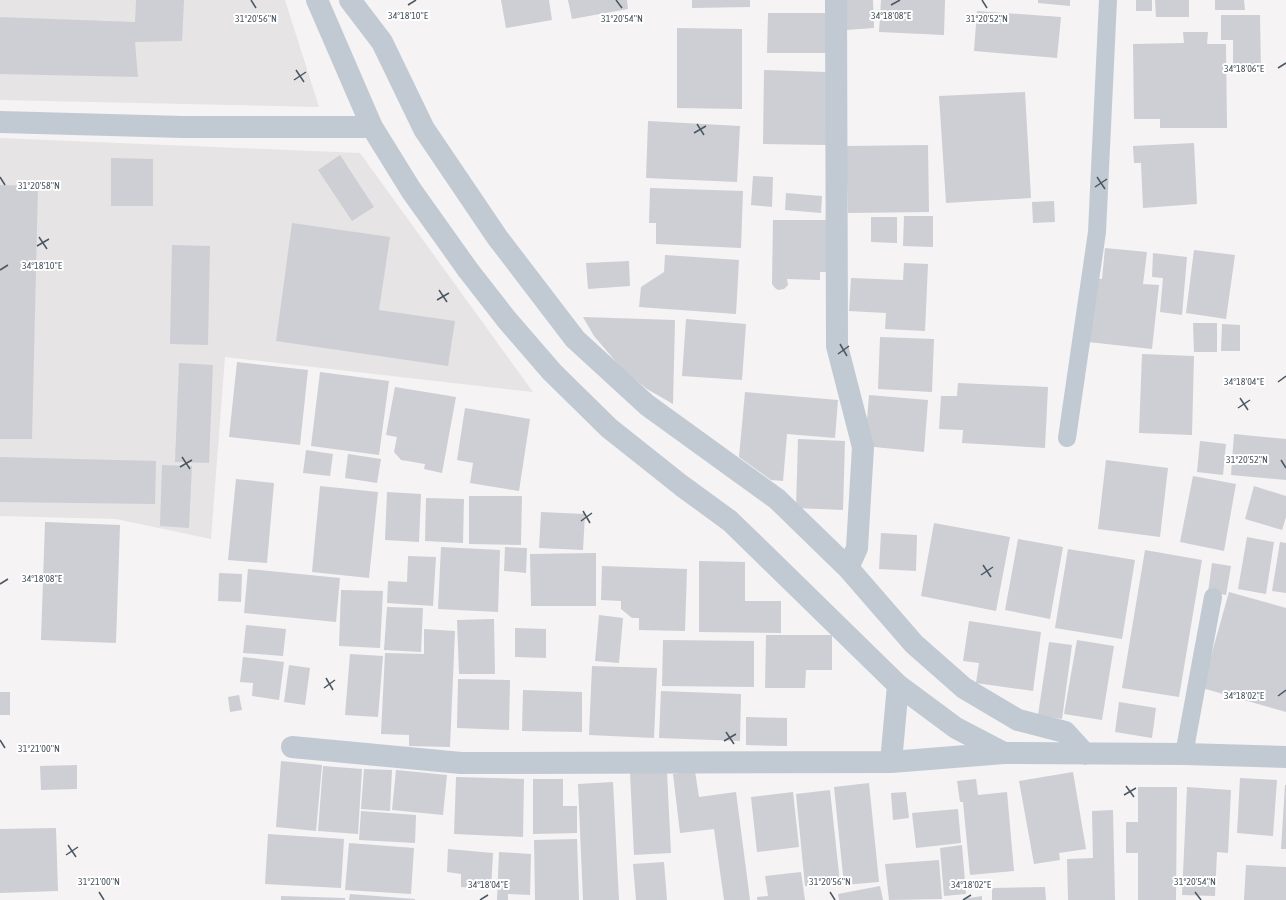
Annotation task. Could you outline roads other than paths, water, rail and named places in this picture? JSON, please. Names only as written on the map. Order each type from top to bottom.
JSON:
[{"type":"street","points":[[317,0],[372,127],[411,190],[468,270],[507,320],[552,372],[609,428],[682,486],[730,521],[898,685],[956,728],[1004,754]]},
{"type":"street","points":[[350,0],[382,42],[424,129],[497,237],[575,339],[647,405],[777,499],[848,568],[914,644],[964,688],[1018,720],[1065,732],[1086,754]]},
{"type":"street","points":[[836,0],[837,346],[863,447],[857,548],[848,568]]},
{"type":"street","points":[[0,122],[183,127],[372,127]]},
{"type":"street","points":[[891,762],[898,685]]},
{"type":"street","points":[[292,747],[461,763],[891,762],[1004,754],[1184,754],[1286,757]]},
{"type":"lane","points":[[1067,438],[1096,232],[1108,0]]},
{"type":"lane","points":[[1184,754],[1213,597]]}]
